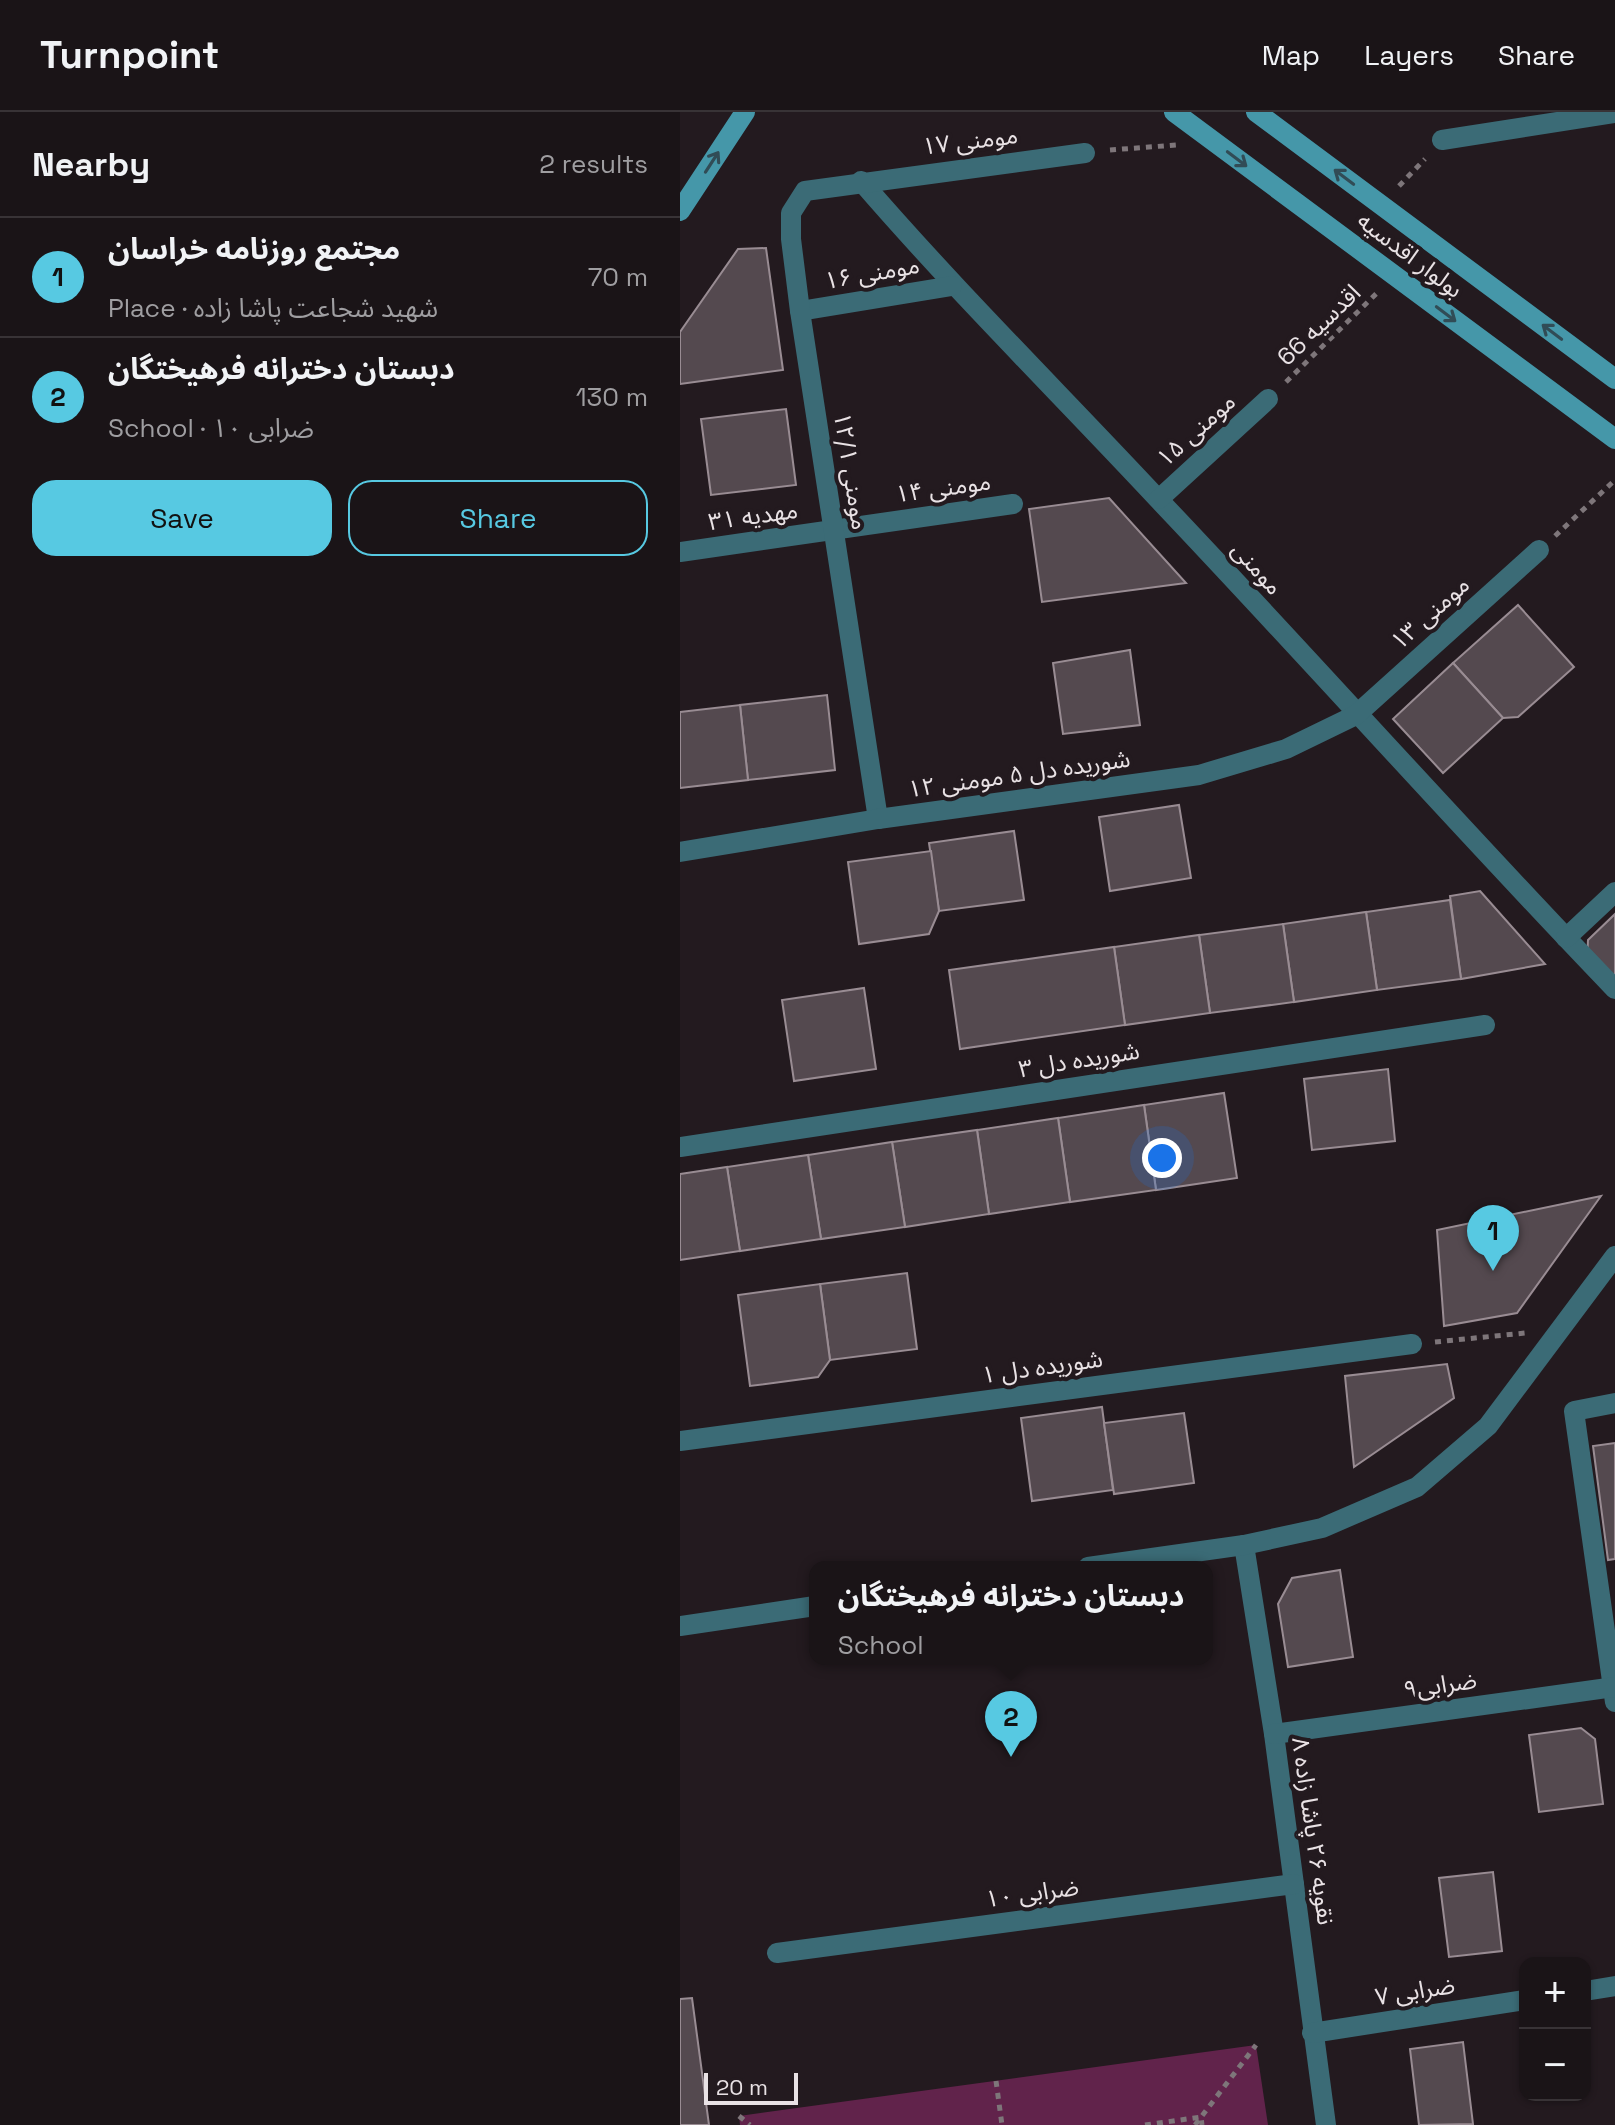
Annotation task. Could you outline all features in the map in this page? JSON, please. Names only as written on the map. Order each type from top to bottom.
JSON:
[{"type":"main road","points":[[680,211],[745,112]]},
{"type":"main road","name":"بولوار اقدسیه","points":[[1174,112],[1615,439]]},
{"type":"main road","name":"بولوار اقدسیه","points":[[1256,112],[1615,379]]},
{"type":"street","points":[[1442,140],[1615,113]]},
{"type":"street","name":"مومنی ۱۷","points":[[861,181],[1085,153]]},
{"type":"street","name":"مومنی","points":[[861,181],[952,286],[1159,499],[1356,715],[1615,989]]},
{"type":"street","name":"مومنی ۱۲/۱","points":[[861,181],[805,191],[791,213],[791,239],[878,819]]},
{"type":"street","name":"مومنی ۱۶","points":[[800,311],[952,286]]},
{"type":"street","name":"مومنی ۱۵","points":[[1159,499],[1268,399]]},
{"type":"street","name":"مومنی ۱۴","points":[[834,530],[1013,504]]},
{"type":"street","name":"مهدیه ۳۱","points":[[680,552],[834,530]]},
{"type":"street","name":"مومنی ۱۳","points":[[1356,715],[1539,550]]},
{"type":"street","name":"شوریده دل ۵ مومنی ۱۲","points":[[680,852],[878,819],[1199,775],[1286,749],[1356,715]]},
{"type":"street","points":[[1566,938],[1615,892]]},
{"type":"street","name":"شوریده دل ۳","points":[[680,1147],[1485,1025]]},
{"type":"street","points":[[1131,1561],[1244,1545],[1322,1528],[1417,1487],[1488,1426],[1615,1256]]},
{"type":"street","name":"شوریده دل ۱","points":[[680,1441],[1412,1344]]},
{"type":"street","points":[[1614,1692],[1574,1411],[1615,1403]]},
{"type":"street","name":"نقویه ۲۶ پاشا زاده ۸","points":[[1244,1545],[1274,1734],[1326,2125]]},
{"type":"street","points":[[680,1626],[809,1607]]},
{"type":"street","name":"ضرابی۹","points":[[1274,1734],[1614,1692]]},
{"type":"street","name":"ضرابی ۱۰","points":[[777,1953],[1294,1884]]},
{"type":"street","points":[[1591,1990],[1615,1986]]},
{"type":"street","name":"ضرابی ۷","points":[[1312,2033],[1519,2001]]},
{"type":"path","points":[[1382,205],[1442,140]]},
{"type":"path","points":[[1085,153],[1214,141]]},
{"type":"path","name":"اقدسیه 66","points":[[1268,399],[1395,276]]},
{"type":"path","points":[[1539,550],[1615,480]]},
{"type":"path","points":[[1412,1344],[1561,1329]]},
{"type":"path","points":[[1195,2125],[1256,2045]]},
{"type":"path","points":[[996,2081],[1002,2125]]},
{"type":"path","points":[[739,2116],[750,2125]]},
{"type":"path","points":[[1145,2125],[1201,2117]]},
{"type":"path","points":[[1201,2117],[1202,2125]]},
{"type":"shaded area","points":[[1256,2045],[1268,2125],[740,2125],[739,2116]]},
{"type":"building","points":[[766,248],[783,370],[680,384],[680,332],[738,249]]},
{"type":"building","points":[[786,409],[796,485],[711,495],[701,419]]},
{"type":"building","points":[[1109,498],[1186,583],[1042,602],[1029,509]]},
{"type":"building","points":[[1518,605],[1574,667],[1518,717],[1503,718],[1453,663]]},
{"type":"building","points":[[1130,650],[1140,725],[1063,734],[1053,663]]},
{"type":"building","points":[[1453,663],[1503,718],[1443,773],[1393,719]]},
{"type":"building","points":[[827,695],[835,770],[748,780],[740,705]]},
{"type":"building","points":[[740,705],[748,780],[680,788],[680,712]]},
{"type":"building","points":[[1179,805],[1191,878],[1110,891],[1099,817]]},
{"type":"building","points":[[1014,831],[1024,900],[939,911],[929,843]]},
{"type":"building","points":[[931,851],[939,911],[929,934],[859,944],[848,862]]},
{"type":"building","points":[[1480,891],[1545,964],[1461,979],[1450,896]]},
{"type":"building","points":[[1450,900],[1461,979],[1377,990],[1366,912]]},
{"type":"building","points":[[1366,912],[1377,990],[1294,1002],[1283,924]]},
{"type":"building","points":[[1615,914],[1615,990],[1587,961],[1588,940]]},
{"type":"building","points":[[1283,924],[1294,1002],[1210,1013],[1199,935]]},
{"type":"building","points":[[1199,935],[1210,1013],[1125,1025],[1114,947]]},
{"type":"building","points":[[1114,947],[1125,1025],[960,1049],[949,970]]},
{"type":"building","points":[[864,988],[876,1069],[794,1081],[782,1000]]},
{"type":"building","points":[[1388,1069],[1395,1141],[1312,1150],[1304,1079]]},
{"type":"building","points":[[1224,1093],[1237,1178],[1156,1190],[1144,1105]]},
{"type":"building","points":[[1144,1105],[1156,1190],[1070,1202],[1058,1118]]},
{"type":"building","points":[[1058,1118],[1070,1202],[989,1214],[977,1130]]},
{"type":"building","points":[[977,1130],[989,1214],[905,1227],[892,1142]]},
{"type":"building","points":[[892,1142],[905,1227],[821,1239],[808,1155]]},
{"type":"building","points":[[808,1155],[821,1239],[740,1251],[727,1167]]},
{"type":"building","points":[[727,1167],[740,1251],[680,1260],[680,1174]]},
{"type":"building","points":[[1601,1196],[1517,1313],[1444,1326],[1437,1230]]},
{"type":"building","points":[[907,1273],[917,1349],[830,1360],[820,1284]]},
{"type":"building","points":[[820,1284],[830,1360],[818,1377],[750,1386],[738,1295]]},
{"type":"building","points":[[1447,1364],[1454,1398],[1354,1467],[1345,1376]]},
{"type":"building","points":[[1102,1407],[1113,1490],[1032,1501],[1021,1418]]},
{"type":"building","points":[[1184,1413],[1194,1483],[1114,1494],[1104,1423]]},
{"type":"building","points":[[1615,1443],[1615,1559],[1608,1560],[1593,1446]]},
{"type":"building","points":[[1340,1570],[1353,1657],[1288,1667],[1278,1604],[1292,1578]]},
{"type":"building","points":[[1581,1728],[1595,1739],[1603,1804],[1539,1812],[1529,1735]]},
{"type":"building","points":[[1493,1872],[1502,1951],[1449,1957],[1439,1878]]},
{"type":"building","points":[[692,1998],[709,2125],[680,2125],[680,1999]]},
{"type":"building","points":[[1463,2042],[1473,2124],[1419,2125],[1410,2049]]},
{"type":"place","name":"مجتمع روزنامه خراسان","points":[[1493,1271]]},
{"type":"place","name":"دبستان دخترانه فرهیختگان","points":[[1011,1757]]}]
